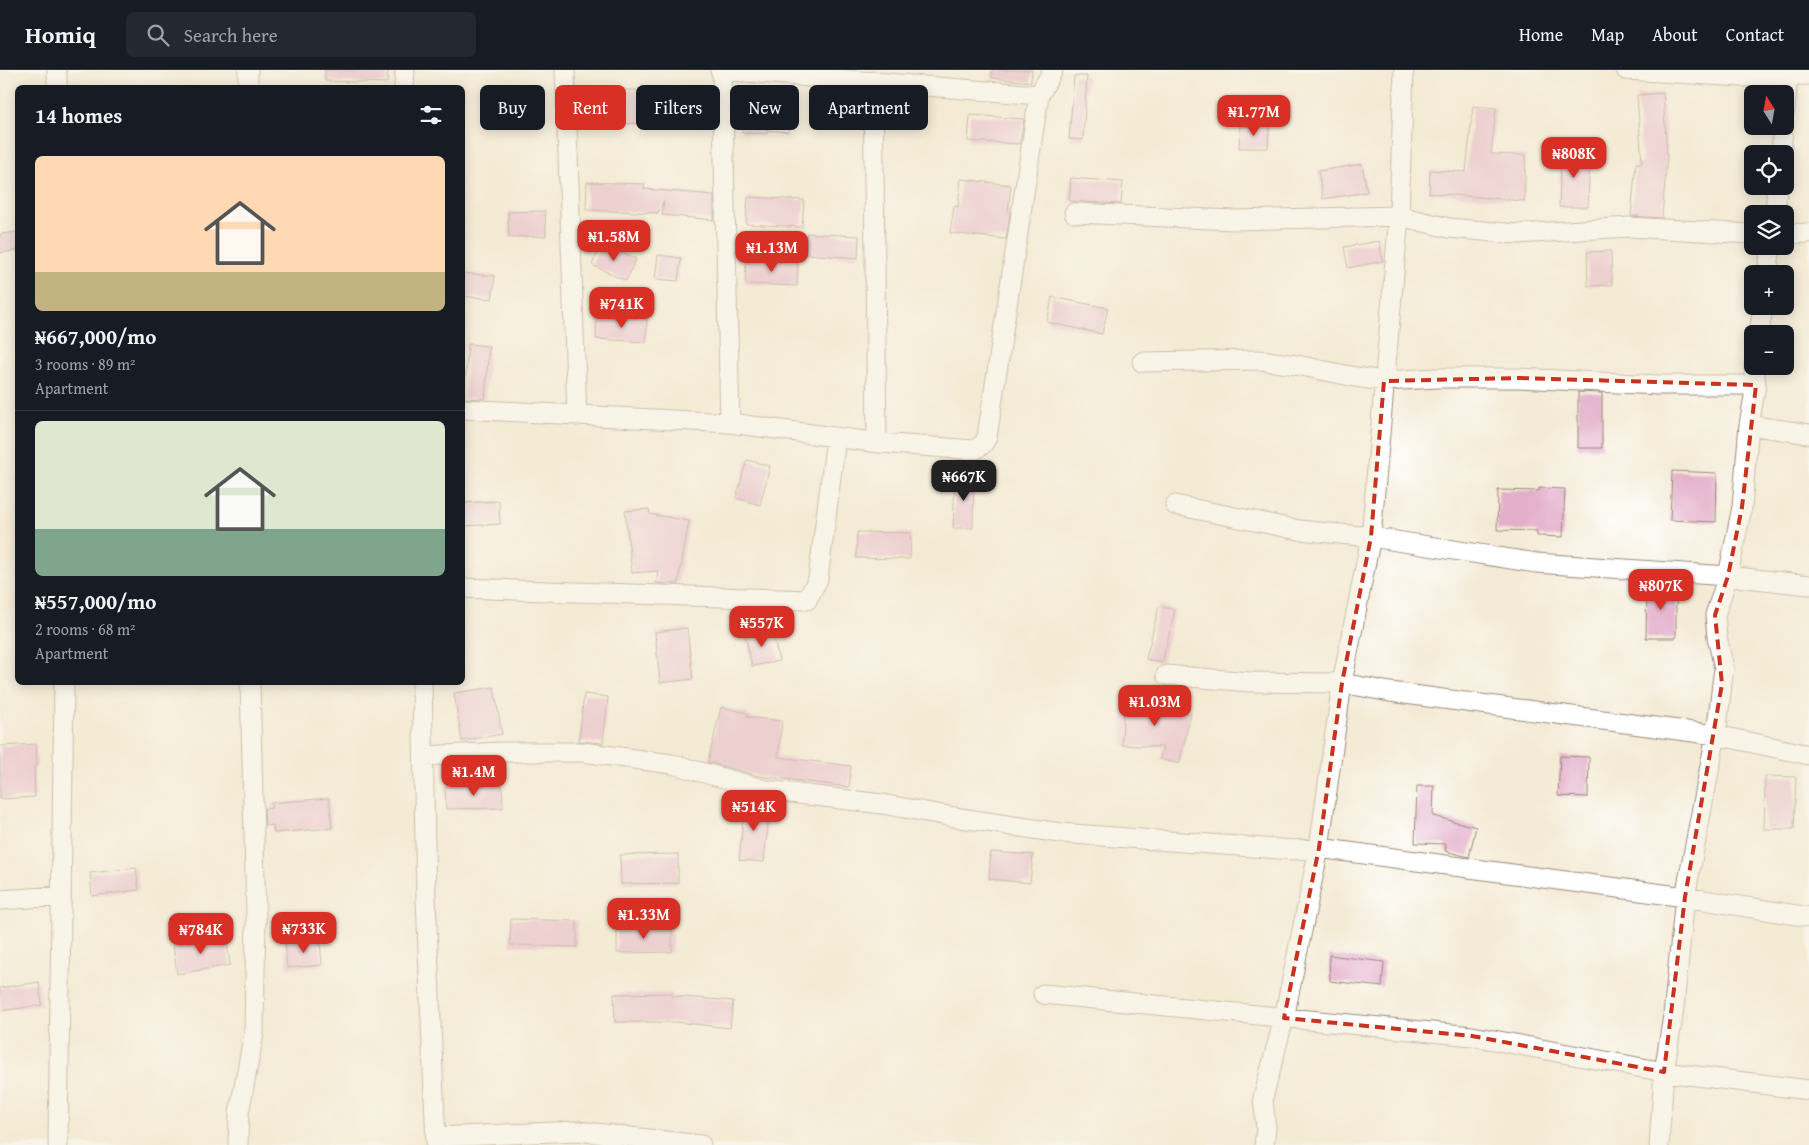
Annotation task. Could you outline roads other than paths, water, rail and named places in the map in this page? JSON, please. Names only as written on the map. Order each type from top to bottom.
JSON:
[{"type":"street","points":[[57,70],[57,85]]},
{"type":"street","points":[[248,70],[248,85]]},
{"type":"street","points":[[404,85],[405,70]]},
{"type":"street","points":[[565,70],[577,416]]},
{"type":"street","points":[[730,423],[722,70],[1039,95]]},
{"type":"street","points":[[465,409],[730,423],[877,443],[974,450],[983,444],[987,437],[1039,95],[1053,70]]},
{"type":"street","points":[[1264,1145],[1266,1129],[1263,1098],[1284,1018],[1319,848],[1342,683],[1371,537],[1399,216],[1404,70]]},
{"type":"street","points":[[1626,70],[1742,77],[1809,75]]},
{"type":"street","points":[[1787,85],[1788,76]]},
{"type":"street","points":[[873,81],[877,443]]},
{"type":"street","points":[[1074,213],[1234,220],[1399,216],[1449,228],[1517,234],[1629,227],[1744,234]]},
{"type":"street","points":[[1794,234],[1809,233]]},
{"type":"street","points":[[1142,362],[1260,360],[1384,381],[1437,378],[1510,378],[1658,385],[1755,375],[1742,506],[1728,576],[1715,615],[1717,637],[1724,668],[1716,735],[1685,897],[1673,1016],[1664,1072],[1659,1145]]},
{"type":"street","points":[[1749,425],[1809,434]]},
{"type":"street","points":[[465,588],[807,600],[818,579],[836,438]]},
{"type":"street","points":[[1175,505],[1299,530],[1371,537],[1536,563],[1728,576],[1809,585]]},
{"type":"street","points":[[1166,676],[1250,682],[1342,683],[1390,692],[1716,735],[1809,755]]},
{"type":"street","points":[[58,1145],[64,685]]},
{"type":"street","points":[[238,1145],[239,1113],[254,1033],[256,918],[250,685]]},
{"type":"street","points":[[422,685],[426,899],[436,1141],[578,1131],[701,1145]]},
{"type":"street","points":[[424,756],[502,752],[582,752],[672,764],[766,790],[882,804],[954,817],[1060,832],[1292,850],[1319,848],[1685,897],[1809,917]]},
{"type":"street","points":[[0,900],[61,896]]},
{"type":"street","points":[[1043,994],[1472,1036],[1664,1072],[1809,1090]]}]
